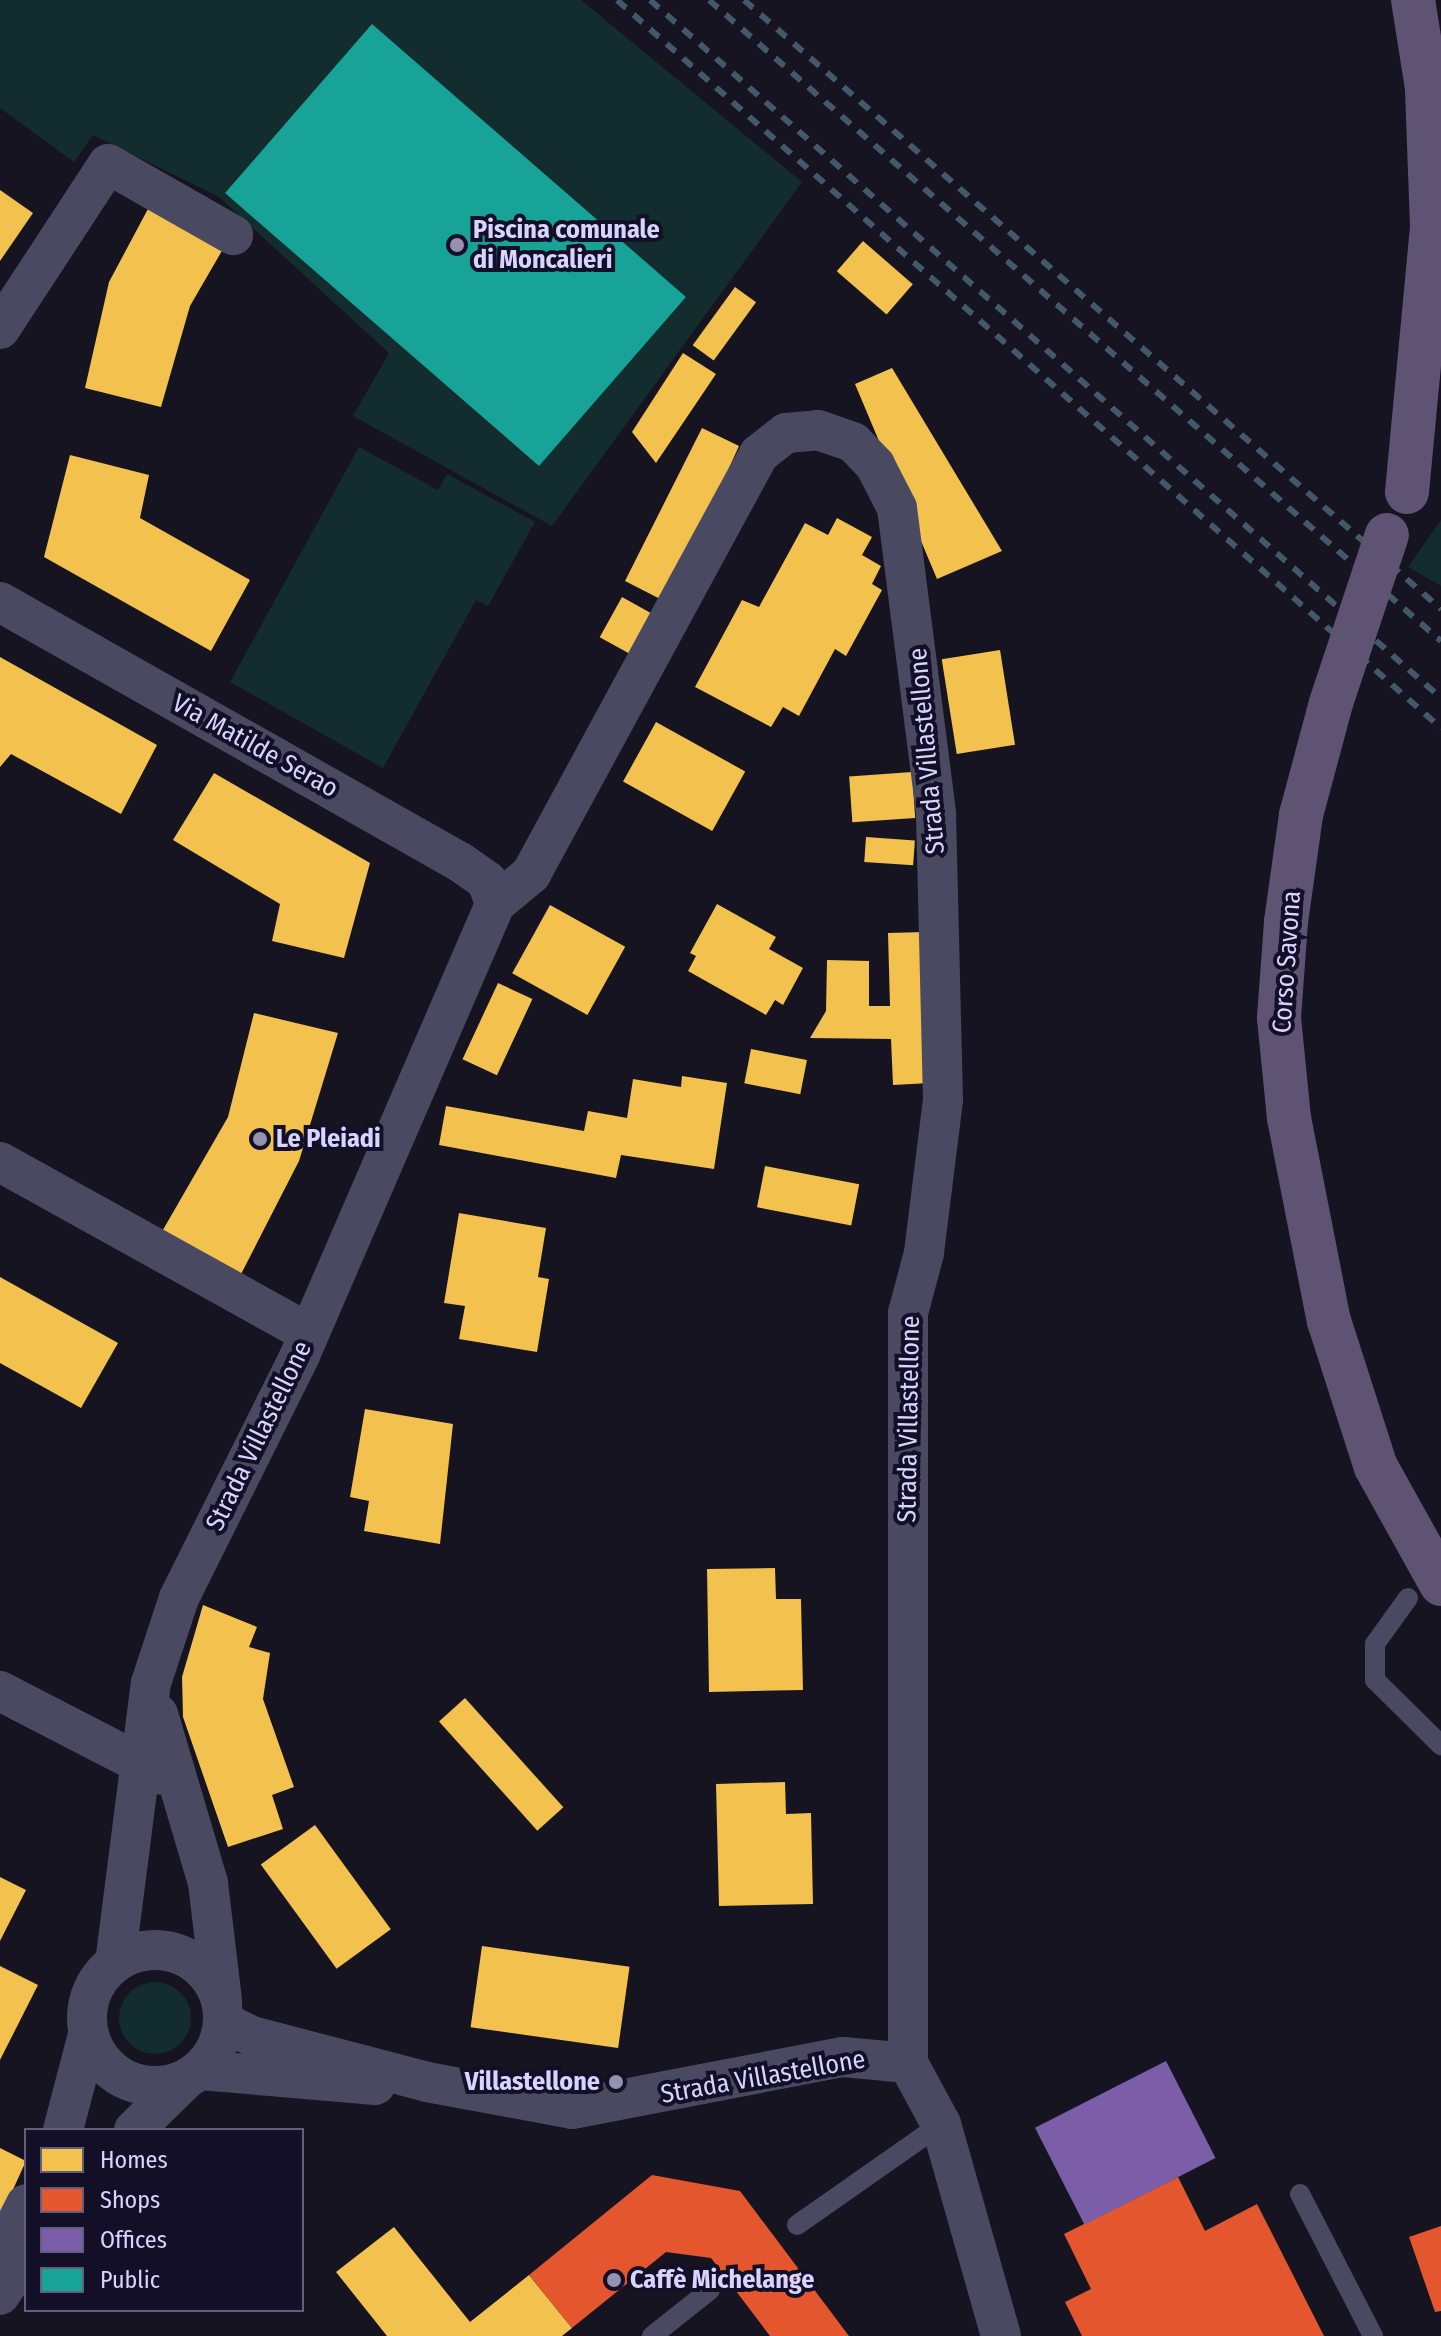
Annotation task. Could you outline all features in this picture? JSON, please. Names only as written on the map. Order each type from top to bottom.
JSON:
[{"type":"main road","points":[[1413,0],[1427,88],[1432,226],[1429,421]]},
{"type":"main road","name":"Corso Savona","points":[[1425,1591],[1376,1467],[1329,1321],[1289,1118],[1279,1018],[1286,922],[1301,815],[1331,703],[1387,535],[1407,492],[1429,421],[1441,347]]},
{"type":"street","points":[[0,329],[108,164],[233,235]]},
{"type":"street","name":"Strada Villastellone","points":[[115,1963],[156,1773],[151,1683],[179,1598],[309,1333],[495,904],[531,874],[759,454],[786,433],[818,430],[853,442],[875,465],[897,508],[914,611],[936,814],[944,1014],[941,1115],[924,1253],[908,1313],[908,2063],[843,2057],[572,2109],[427,2082],[252,2036],[222,2013],[214,1909],[156,1773]]},
{"type":"street","name":"Via Matilde Serao","points":[[0,602],[460,862],[487,881],[495,904]]},
{"type":"street","points":[[0,1162],[309,1333]]},
{"type":"street","points":[[0,1691],[156,1773]]},
{"type":"street","points":[[64,2128],[88,2035],[88,2002],[115,1963],[146,1951],[179,1954],[207,1974],[222,2013],[193,2075],[136,2128]]},
{"type":"street","points":[[88,2035],[105,2065],[135,2084],[193,2075]]},
{"type":"street","points":[[908,2063],[941,2124],[1001,2336]]},
{"type":"street","name":"Strada Villastellone","points":[[193,2075],[373,2085],[427,2082]]},
{"type":"street","points":[[0,2255],[24,2208]]},
{"type":"street","points":[[0,2295],[24,2259]]},
{"type":"lane","points":[[1425,1591],[1375,1644],[1375,1680],[1441,1745]]},
{"type":"lane","points":[[797,2225],[941,2124]]},
{"type":"lane","points":[[1300,2194],[1373,2336]]},
{"type":"lane","points":[[652,2336],[710,2290]]},
{"type":"green space","points":[[0,0],[581,0],[802,182],[552,526],[353,416],[389,353],[219,197],[93,135],[74,162],[0,108]]},
{"type":"green space","points":[[359,447],[438,490],[447,474],[535,522],[488,606],[476,600],[383,768],[230,682]]},
{"type":"green space","points":[[1441,520],[1441,586],[1408,567]]},
{"type":"green space","points":[[162,1982],[181,1992],[189,2004],[189,2032],[181,2044],[169,2052],[148,2054],[129,2044],[121,2032],[119,2011],[129,1992],[141,1984]]},
{"type":"building: Homes","points":[[0,190],[33,213],[0,261]]},
{"type":"building: Homes","points":[[149,207],[223,249],[190,306],[161,407],[85,388],[109,282]]},
{"type":"building: Homes","points":[[863,241],[913,284],[887,314],[837,271]]},
{"type":"building: Homes","points":[[735,287],[756,302],[714,361],[693,345]]},
{"type":"building: Homes","points":[[683,353],[716,374],[656,463],[632,432]]},
{"type":"building: Homes","points":[[892,368],[1002,551],[937,579],[855,384]]},
{"type":"building: Homes","points":[[702,428],[739,446],[668,603],[625,581]]},
{"type":"building: Homes","points":[[70,455],[149,475],[140,518],[250,580],[211,651],[44,557]]},
{"type":"building: Homes","points":[[837,518],[872,537],[862,555],[881,566],[872,584],[882,590],[846,656],[835,649],[799,716],[783,707],[771,727],[695,687],[742,600],[759,607],[805,523],[828,535]]},
{"type":"building: Homes","points":[[622,597],[658,617],[636,657],[600,637]]},
{"type":"building: Homes","points":[[1000,650],[1015,745],[957,754],[942,659]]},
{"type":"building: Homes","points":[[0,657],[157,745],[121,814],[11,754],[0,767]]},
{"type":"building: Homes","points":[[656,722],[745,771],[712,831],[623,781]]},
{"type":"building: Homes","points":[[912,772],[915,818],[852,822],[849,776]]},
{"type":"building: Homes","points":[[214,773],[370,863],[344,958],[272,941],[280,904],[173,840]]},
{"type":"building: Homes","points":[[866,837],[915,840],[913,865],[864,862]]},
{"type":"building: Homes","points":[[717,904],[776,937],[769,949],[803,968],[783,1005],[775,1000],[766,1015],[688,971],[696,956],[690,953]]},
{"type":"building: Homes","points":[[550,905],[625,947],[587,1015],[512,973]]},
{"type":"building: Homes","points":[[925,932],[930,1083],[893,1085],[891,1039],[810,1038],[826,1011],[827,960],[869,961],[869,1006],[890,1006],[888,933]]},
{"type":"building: Homes","points":[[498,983],[532,999],[497,1075],[463,1059]]},
{"type":"building: Homes","name":"Le Pleiadi","points":[[254,1013],[338,1033],[299,1161],[238,1280],[160,1235],[228,1117]]},
{"type":"building: Homes","points":[[751,1049],[807,1060],[800,1094],[744,1083]]},
{"type":"building: Homes","points":[[682,1076],[727,1083],[714,1169],[621,1155],[616,1178],[439,1145],[446,1106],[584,1131],[588,1111],[627,1118],[633,1079],[681,1087]]},
{"type":"building: Homes","points":[[765,1166],[859,1184],[851,1226],[757,1207]]},
{"type":"building: Homes","points":[[459,1213],[546,1228],[538,1277],[549,1279],[537,1352],[459,1339],[465,1306],[444,1303]]},
{"type":"building: Homes","points":[[0,1277],[118,1343],[81,1408],[0,1363]]},
{"type":"building: Homes","points":[[365,1409],[453,1424],[440,1544],[364,1531],[369,1501],[350,1497]]},
{"type":"building: Homes","points":[[775,1568],[776,1599],[801,1599],[803,1690],[709,1692],[707,1569]]},
{"type":"building: Homes","points":[[203,1605],[257,1627],[249,1647],[270,1653],[263,1699],[294,1787],[272,1795],[283,1829],[228,1847],[183,1717],[182,1677]]},
{"type":"building: Homes","points":[[465,1698],[563,1807],[537,1831],[439,1721]]},
{"type":"building: Homes","points":[[785,1782],[786,1814],[811,1813],[813,1904],[719,1906],[716,1784]]},
{"type":"building: Homes","points":[[315,1825],[391,1929],[337,1969],[261,1864]]},
{"type":"building: Homes","points":[[0,1877],[26,1890],[0,1941]]},
{"type":"building: Homes","points":[[482,1946],[630,1967],[618,2048],[471,2027]]},
{"type":"building: Homes","points":[[0,1966],[38,1985],[0,2060]]},
{"type":"building: Homes","points":[[0,2148],[24,2160],[24,2165],[0,2218]]},
{"type":"building: Homes","points":[[394,2227],[470,2322],[529,2275],[572,2328],[562,2336],[387,2336],[336,2272]]},
{"type":"building: Shops","points":[[652,2175],[740,2191],[849,2336],[770,2336],[711,2258],[666,2252],[572,2328],[529,2275]]},
{"type":"building: Shops","points":[[1178,2177],[1205,2231],[1257,2204],[1324,2336],[1082,2336],[1065,2302],[1091,2289],[1064,2234]]},
{"type":"building: Shops","points":[[1441,2226],[1441,2311],[1435,2312],[1409,2237]]},
{"type":"building: Offices","points":[[1166,2061],[1215,2158],[1085,2225],[1035,2128]]},
{"type":"building: Public","name":"Piscina comunale di Moncalieri","points":[[372,24],[686,297],[539,466],[225,193]]},
{"type":"railway","points":[[617,0],[1441,728]]},
{"type":"railway","points":[[650,0],[1441,698]]},
{"type":"railway","points":[[709,0],[1441,641]]},
{"type":"railway","points":[[744,0],[1441,609]]},
{"type":"place","name":"Piscina comunale di Moncalieri","points":[[457,245]]},
{"type":"place","name":"Le Pleiadi","points":[[260,1139]]},
{"type":"place","name":"Villastellone","points":[[616,2082]]},
{"type":"place","name":"Caffè Michelange","points":[[614,2280]]}]
